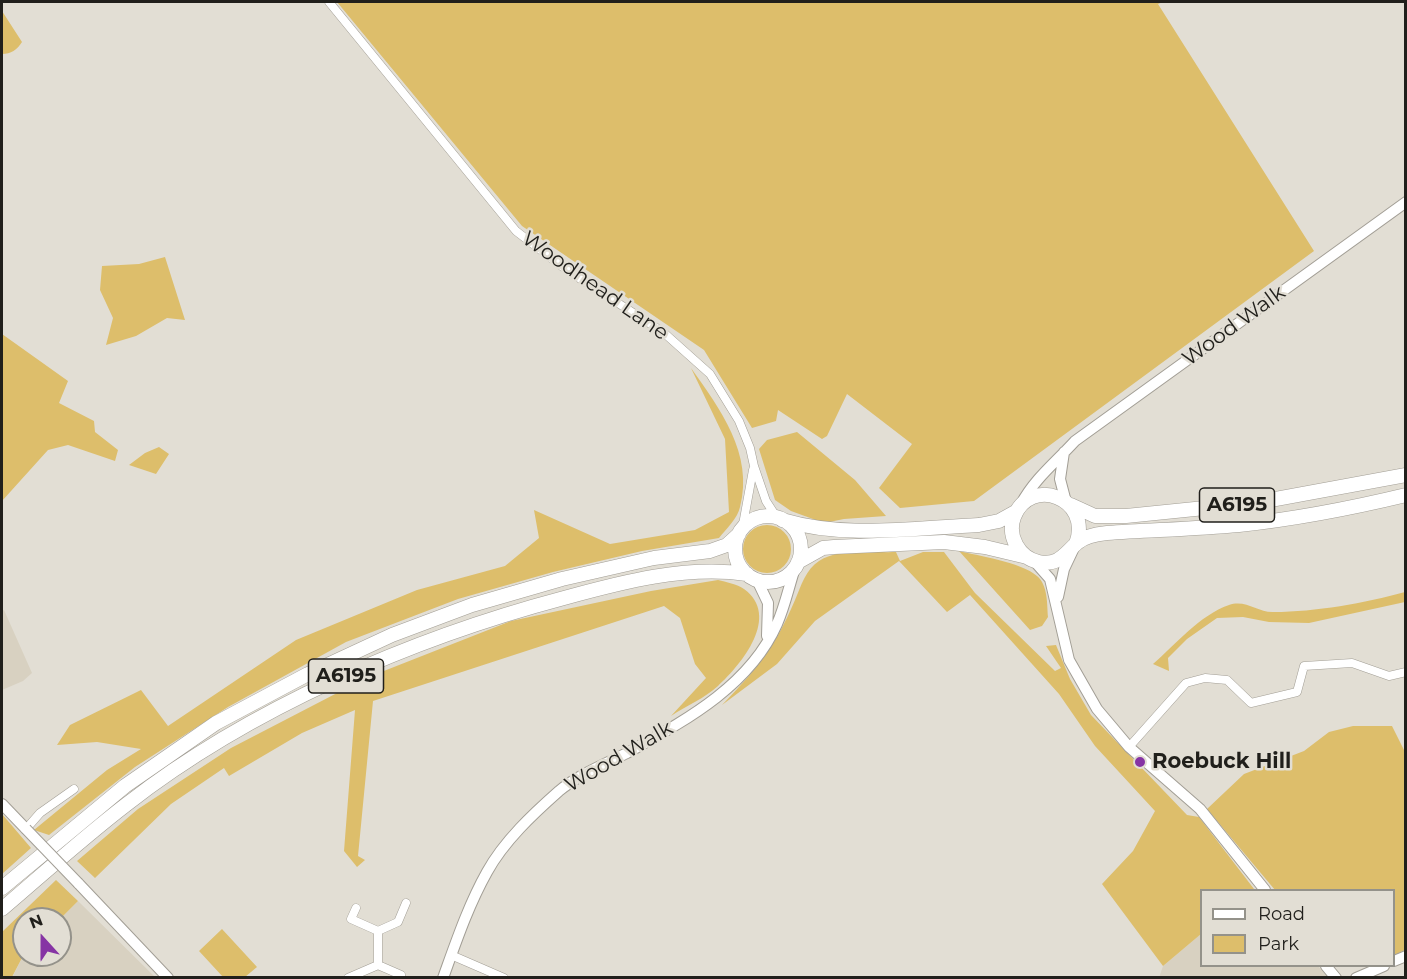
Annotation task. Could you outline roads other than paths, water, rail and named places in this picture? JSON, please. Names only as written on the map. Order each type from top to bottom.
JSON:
[{"type":"highway","name":"A6195","points":[[2,888],[134,780],[216,723],[308,674],[392,635],[472,605],[562,579],[654,558],[710,551],[727,545],[740,532],[762,517],[843,532],[979,525],[999,521],[1043,495],[1068,503],[1095,516],[1126,516],[1254,503],[1406,475]]},
{"type":"highway","name":"A6195","points":[[2,909],[128,803],[216,743],[317,689],[423,642],[519,610],[595,589],[705,570],[774,582],[782,579],[797,565],[823,548],[944,542],[985,547],[1038,562],[1054,561],[1075,545],[1098,534],[1240,525],[1319,513],[1406,495]]},
{"type":"highway","points":[[1068,503],[1079,523],[1075,545]]},
{"type":"highway","points":[[1019,508],[1012,532],[1017,547],[1029,558]]},
{"type":"highway","points":[[780,519],[790,525],[800,542],[797,565]]},
{"type":"highway","points":[[740,532],[736,556],[752,577]]},
{"type":"main road","name":"Wood Walk","points":[[1019,508],[1028,492],[1053,460],[1075,441],[1406,202]]},
{"type":"main road","points":[[1064,452],[1060,479],[1068,503]]},
{"type":"main road","points":[[1057,603],[1064,569],[1075,545]]},
{"type":"main road","points":[[1029,558],[1047,573],[1057,603],[1069,660],[1097,709],[1129,747],[1200,810],[1263,889]]},
{"type":"main road","name":"Wood Walk","points":[[443,978],[458,934],[488,871],[519,829],[562,789],[658,735],[716,699],[746,670],[765,645],[777,624],[797,565]]},
{"type":"main road","name":"Wood Walk","points":[[752,577],[769,610],[769,628],[765,645]]},
{"type":"main road","points":[[2,804],[168,978]]},
{"type":"main road","points":[[1356,978],[1382,967]]},
{"type":"street","name":"Woodhead Lane","points":[[329,2],[516,231],[568,271],[663,332],[710,374],[739,421],[766,501],[780,519]]},
{"type":"street","name":"Woodhead Lane","points":[[740,532],[753,466]]},
{"type":"street","points":[[1129,747],[1186,683],[1205,678],[1227,680],[1251,703],[1297,692],[1304,666],[1352,663],[1389,676],[1406,672]]},
{"type":"street","points":[[26,829],[40,813],[74,789]]},
{"type":"street","points":[[356,908],[351,919],[378,931],[398,922],[406,903]]},
{"type":"street","points":[[378,931],[378,965]]},
{"type":"street","points":[[451,955],[504,978]]},
{"type":"street","points":[[348,978],[378,965],[400,975]]},
{"type":"place","name":"Roebuck Hill","points":[[1140,762]]}]
